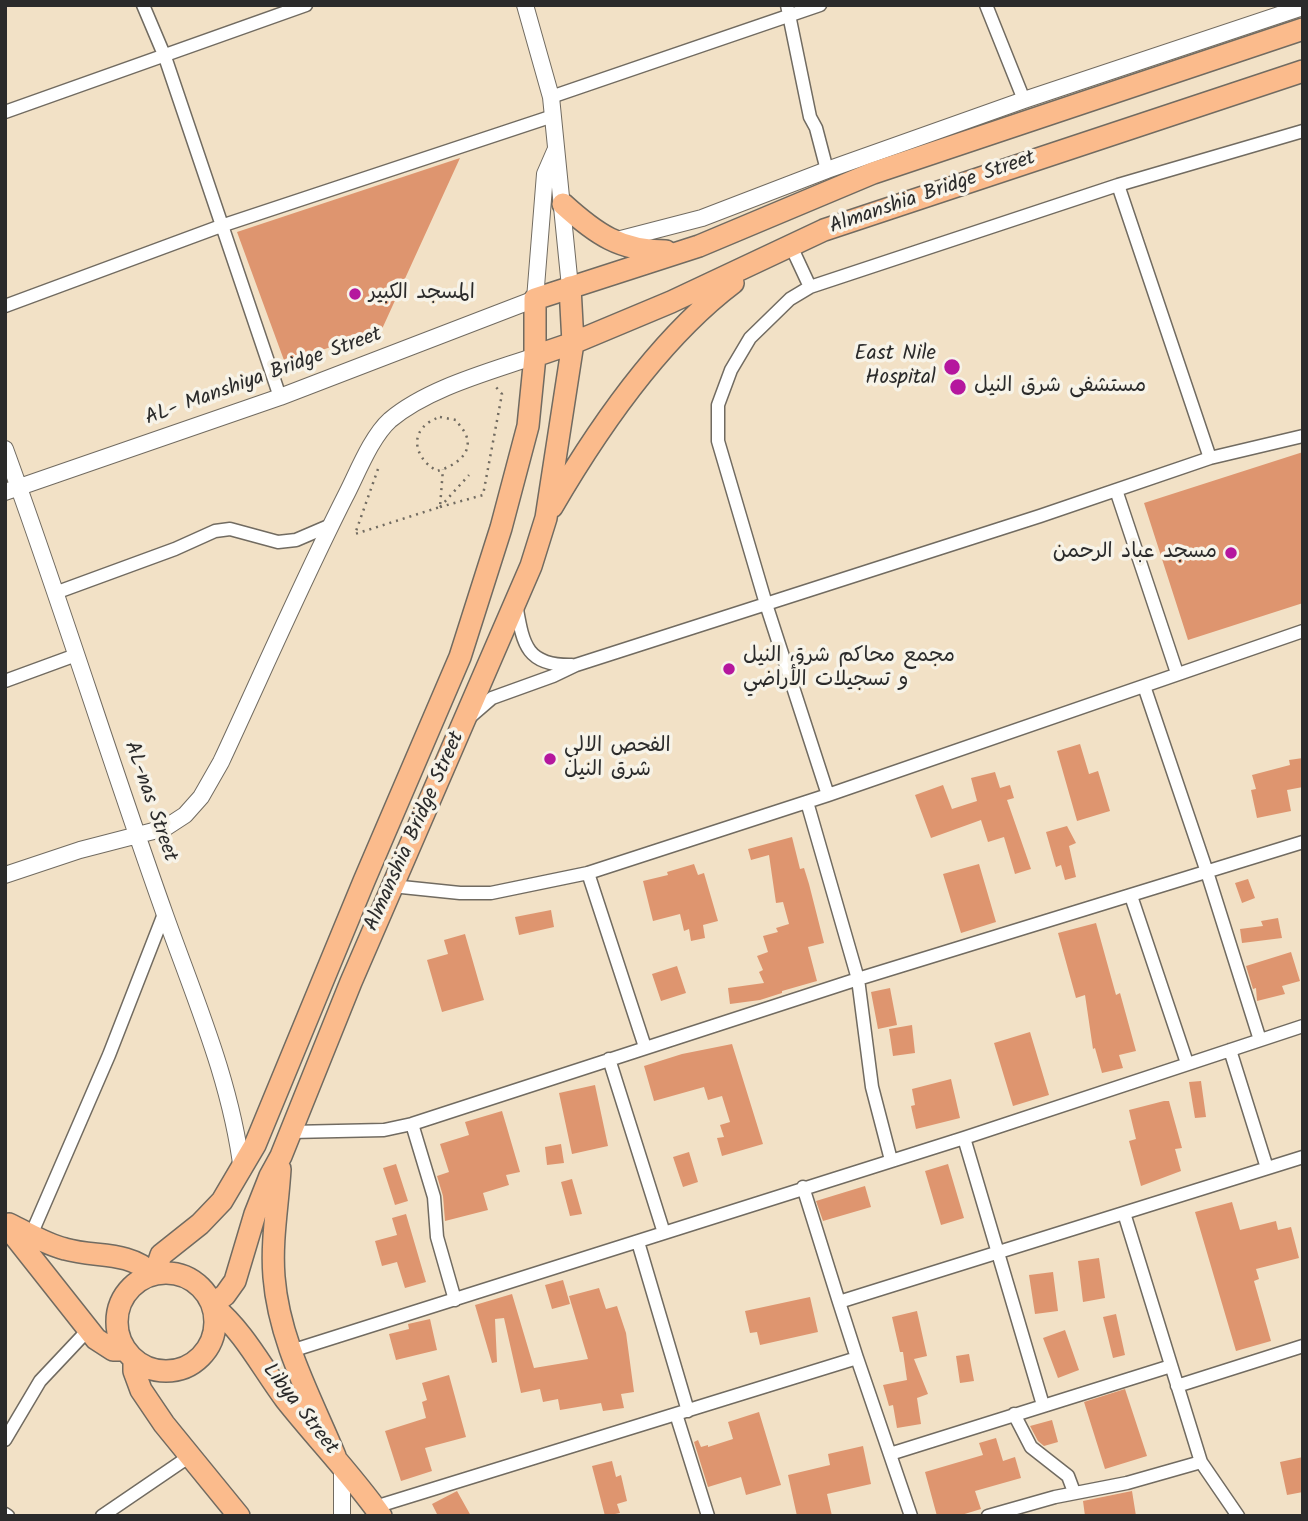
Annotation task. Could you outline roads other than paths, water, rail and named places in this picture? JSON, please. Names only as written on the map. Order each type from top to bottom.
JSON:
[{"type":"main road","name":"Almanshia Bridge Street","points":[[154,1273],[161,1255],[213,1211],[242,1171],[276,1099],[363,881],[460,657],[523,448],[532,402],[535,299],[699,246],[873,173],[1303,29]]},
{"type":"main road","name":"Almanshia Bridge Street","points":[[535,356],[682,297],[790,244],[877,211],[1303,71]]},
{"type":"main road","points":[[564,204],[586,225],[613,241],[643,251],[669,251],[699,246]]},
{"type":"main road","points":[[546,518],[579,462],[614,411],[682,329],[718,294],[770,255]]},
{"type":"main road","name":"Almanshia Bridge Street","points":[[213,1305],[235,1281],[255,1214],[270,1176],[281,1156],[392,886],[516,603],[546,518],[573,343],[570,287]]},
{"type":"main road","points":[[281,1156],[274,1275],[279,1313],[291,1351],[338,1460]]},
{"type":"main road","points":[[12,1233],[69,1251],[127,1258],[144,1265],[154,1273]]},
{"type":"main road","points":[[12,1233],[88,1330],[103,1345],[130,1355],[153,1369],[174,1371],[188,1367],[200,1359],[209,1348],[216,1321],[213,1305],[206,1292],[185,1276],[154,1273],[138,1281],[127,1291],[119,1305],[116,1321],[118,1336],[130,1355],[141,1390],[239,1516]]},
{"type":"main road","name":"Libya Street","points":[[213,1305],[238,1331],[285,1397],[378,1511]]},
{"type":"street","points":[[143,5],[165,57],[280,397]]},
{"type":"street","points":[[5,112],[306,5]]},
{"type":"street","points":[[525,5],[551,97],[555,151],[564,204],[570,287]]},
{"type":"street","points":[[551,97],[788,11],[820,5]]},
{"type":"street","points":[[986,5],[1024,100]]},
{"type":"street","points":[[613,241],[702,218],[1024,100],[1303,8]]},
{"type":"street","points":[[788,11],[810,117],[816,128],[827,170]]},
{"type":"street","points":[[5,306],[221,226],[553,116]]},
{"type":"street","points":[[828,795],[766,604],[718,441],[718,405],[731,370],[750,338],[790,299],[810,287],[1118,185],[1303,131]]},
{"type":"street","points":[[535,299],[545,174],[555,151]]},
{"type":"street","points":[[1118,185],[1210,458]]},
{"type":"street","points":[[790,244],[810,287]]},
{"type":"street","name":"AL- Manshiya Bridge Street","points":[[12,489],[280,397],[535,299]]},
{"type":"street","points":[[5,875],[80,850],[165,828],[185,815],[201,797],[221,762],[331,525],[372,446],[388,422],[411,405],[455,385],[535,356]]},
{"type":"street","points":[[465,721],[492,698],[576,665],[1210,458],[1303,436]]},
{"type":"street","name":"AL-nas Street","points":[[5,449],[12,489],[55,593],[164,914],[188,975],[226,1093],[238,1141],[242,1171]]},
{"type":"street","points":[[1116,490],[1177,673]]},
{"type":"street","points":[[55,593],[176,549],[215,531],[230,529],[278,542],[296,540],[331,525]]},
{"type":"street","points":[[516,603],[524,642],[534,658],[544,663],[576,665]]},
{"type":"street","points":[[392,886],[491,893],[587,873],[828,795],[1303,631]]},
{"type":"street","points":[[5,681],[76,655]]},
{"type":"street","points":[[1144,686],[1260,1040]]},
{"type":"street","points":[[807,802],[858,979],[872,1087],[891,1160]]},
{"type":"street","points":[[291,1132],[384,1130],[412,1124],[858,979],[1303,842]]},
{"type":"street","points":[[587,873],[645,1047]]},
{"type":"street","points":[[1131,896],[1187,1063]]},
{"type":"street","points":[[12,1233],[109,1055],[164,914]]},
{"type":"street","points":[[291,1351],[964,1138],[1303,1026]]},
{"type":"street","points":[[1230,1050],[1268,1168]]},
{"type":"street","points":[[609,1059],[664,1233]]},
{"type":"street","points":[[412,1124],[434,1197],[437,1237],[455,1300]]},
{"type":"street","points":[[964,1138],[1043,1405]]},
{"type":"street","points":[[839,1301],[1303,1157]]},
{"type":"street","points":[[803,1187],[911,1516]]},
{"type":"street","points":[[1124,1213],[1201,1462],[1238,1516]]},
{"type":"street","points":[[638,1242],[708,1516]]},
{"type":"street","points":[[5,1440],[40,1381],[88,1330]]},
{"type":"street","points":[[1177,1386],[1303,1346]]},
{"type":"street","points":[[378,1511],[857,1358]]},
{"type":"street","points":[[890,1454],[1171,1366]]},
{"type":"street","points":[[1014,1414],[1031,1447],[1068,1476],[1074,1492]]},
{"type":"street","points":[[102,1516],[190,1456]]},
{"type":"street","points":[[338,1460],[342,1516]]},
{"type":"street","points":[[989,1516],[1074,1492],[1127,1483],[1201,1462]]},
{"type":"place","name":"المسجد الكبير","points":[[355,294]]},
{"type":"place","name":"East Nile Hospital","points":[[952,367]]},
{"type":"place","name":"مستشفى شرق النيل","points":[[958,387]]},
{"type":"place","name":"مسجد عباد الرحمن","points":[[1231,553]]},
{"type":"place","name":"مجمع محاكم شرق النيل و تسجيلات الأراضي","points":[[729,669]]},
{"type":"place","name":"الفحص الالي شرق النيل","points":[[550,759]]}]
